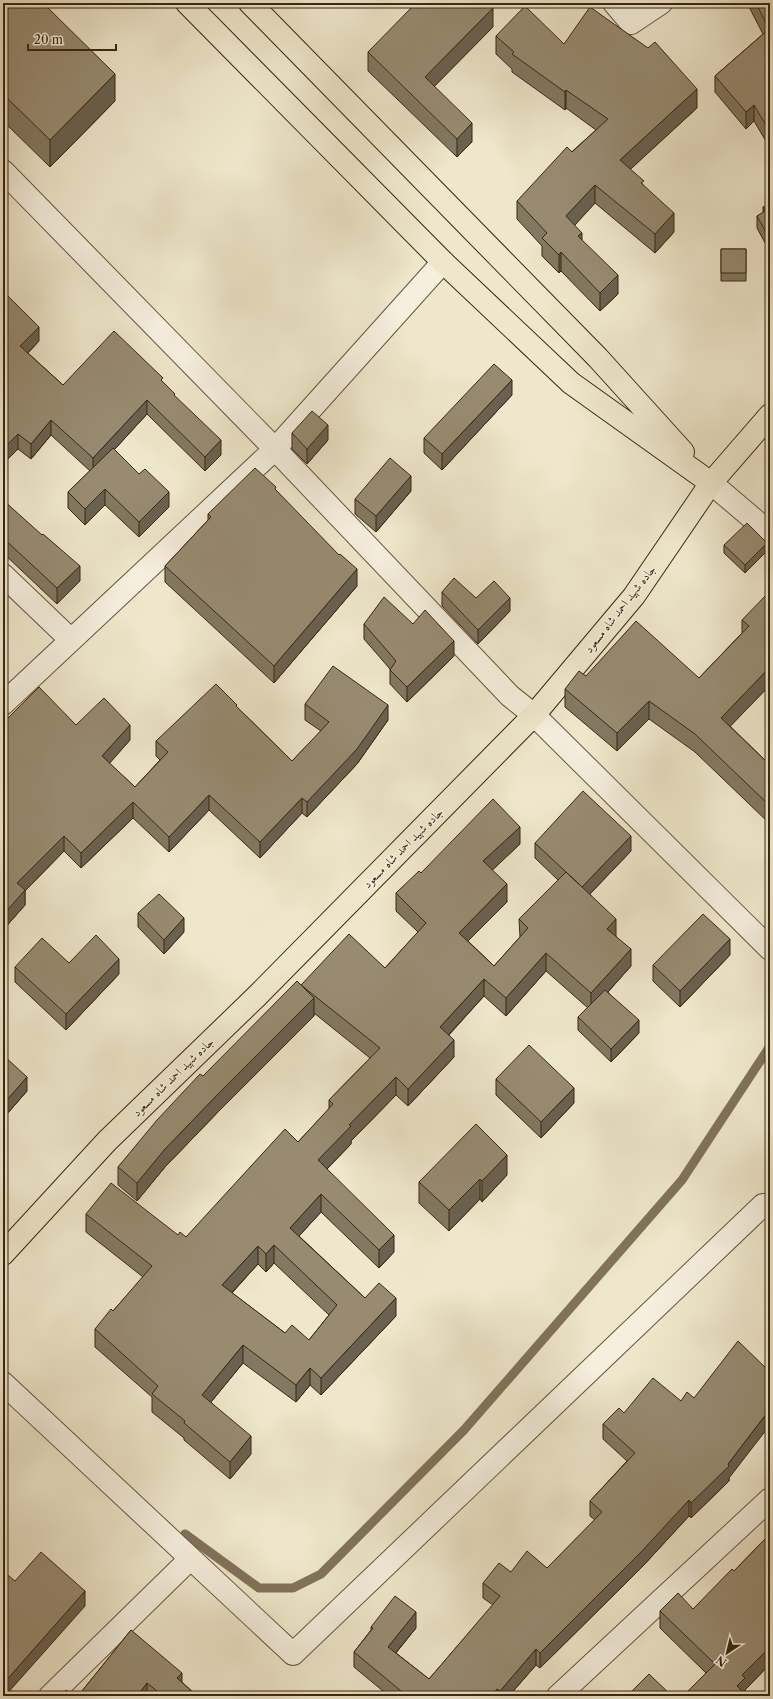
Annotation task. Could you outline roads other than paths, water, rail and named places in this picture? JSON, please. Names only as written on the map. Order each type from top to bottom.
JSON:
[{"type":"main road","points":[[187,3],[443,262],[571,383],[711,483]]},
{"type":"main road","points":[[250,3],[598,358],[711,483]]},
{"type":"main road","name":"جاده شهيد احمد شاه مسعود","points":[[3,1254],[107,1141],[257,996],[534,715],[634,596],[711,483],[770,415]]},
{"type":"street","points":[[614,3],[631,22],[661,3]]},
{"type":"street","points":[[3,171],[275,449],[510,696],[534,715],[770,949]]},
{"type":"street","points":[[3,704],[275,449],[443,262]]},
{"type":"street","points":[[711,483],[770,533]]},
{"type":"street","points":[[3,575],[71,640]]},
{"type":"street","points":[[3,1383],[293,1654],[763,1204]]},
{"type":"street","points":[[558,1696],[770,1499]]},
{"type":"street","points":[[50,1696],[190,1559]]},
{"type":"waterway","points":[[185,1534],[259,1588],[293,1588],[321,1574],[464,1430],[682,1180],[770,1046]]}]
